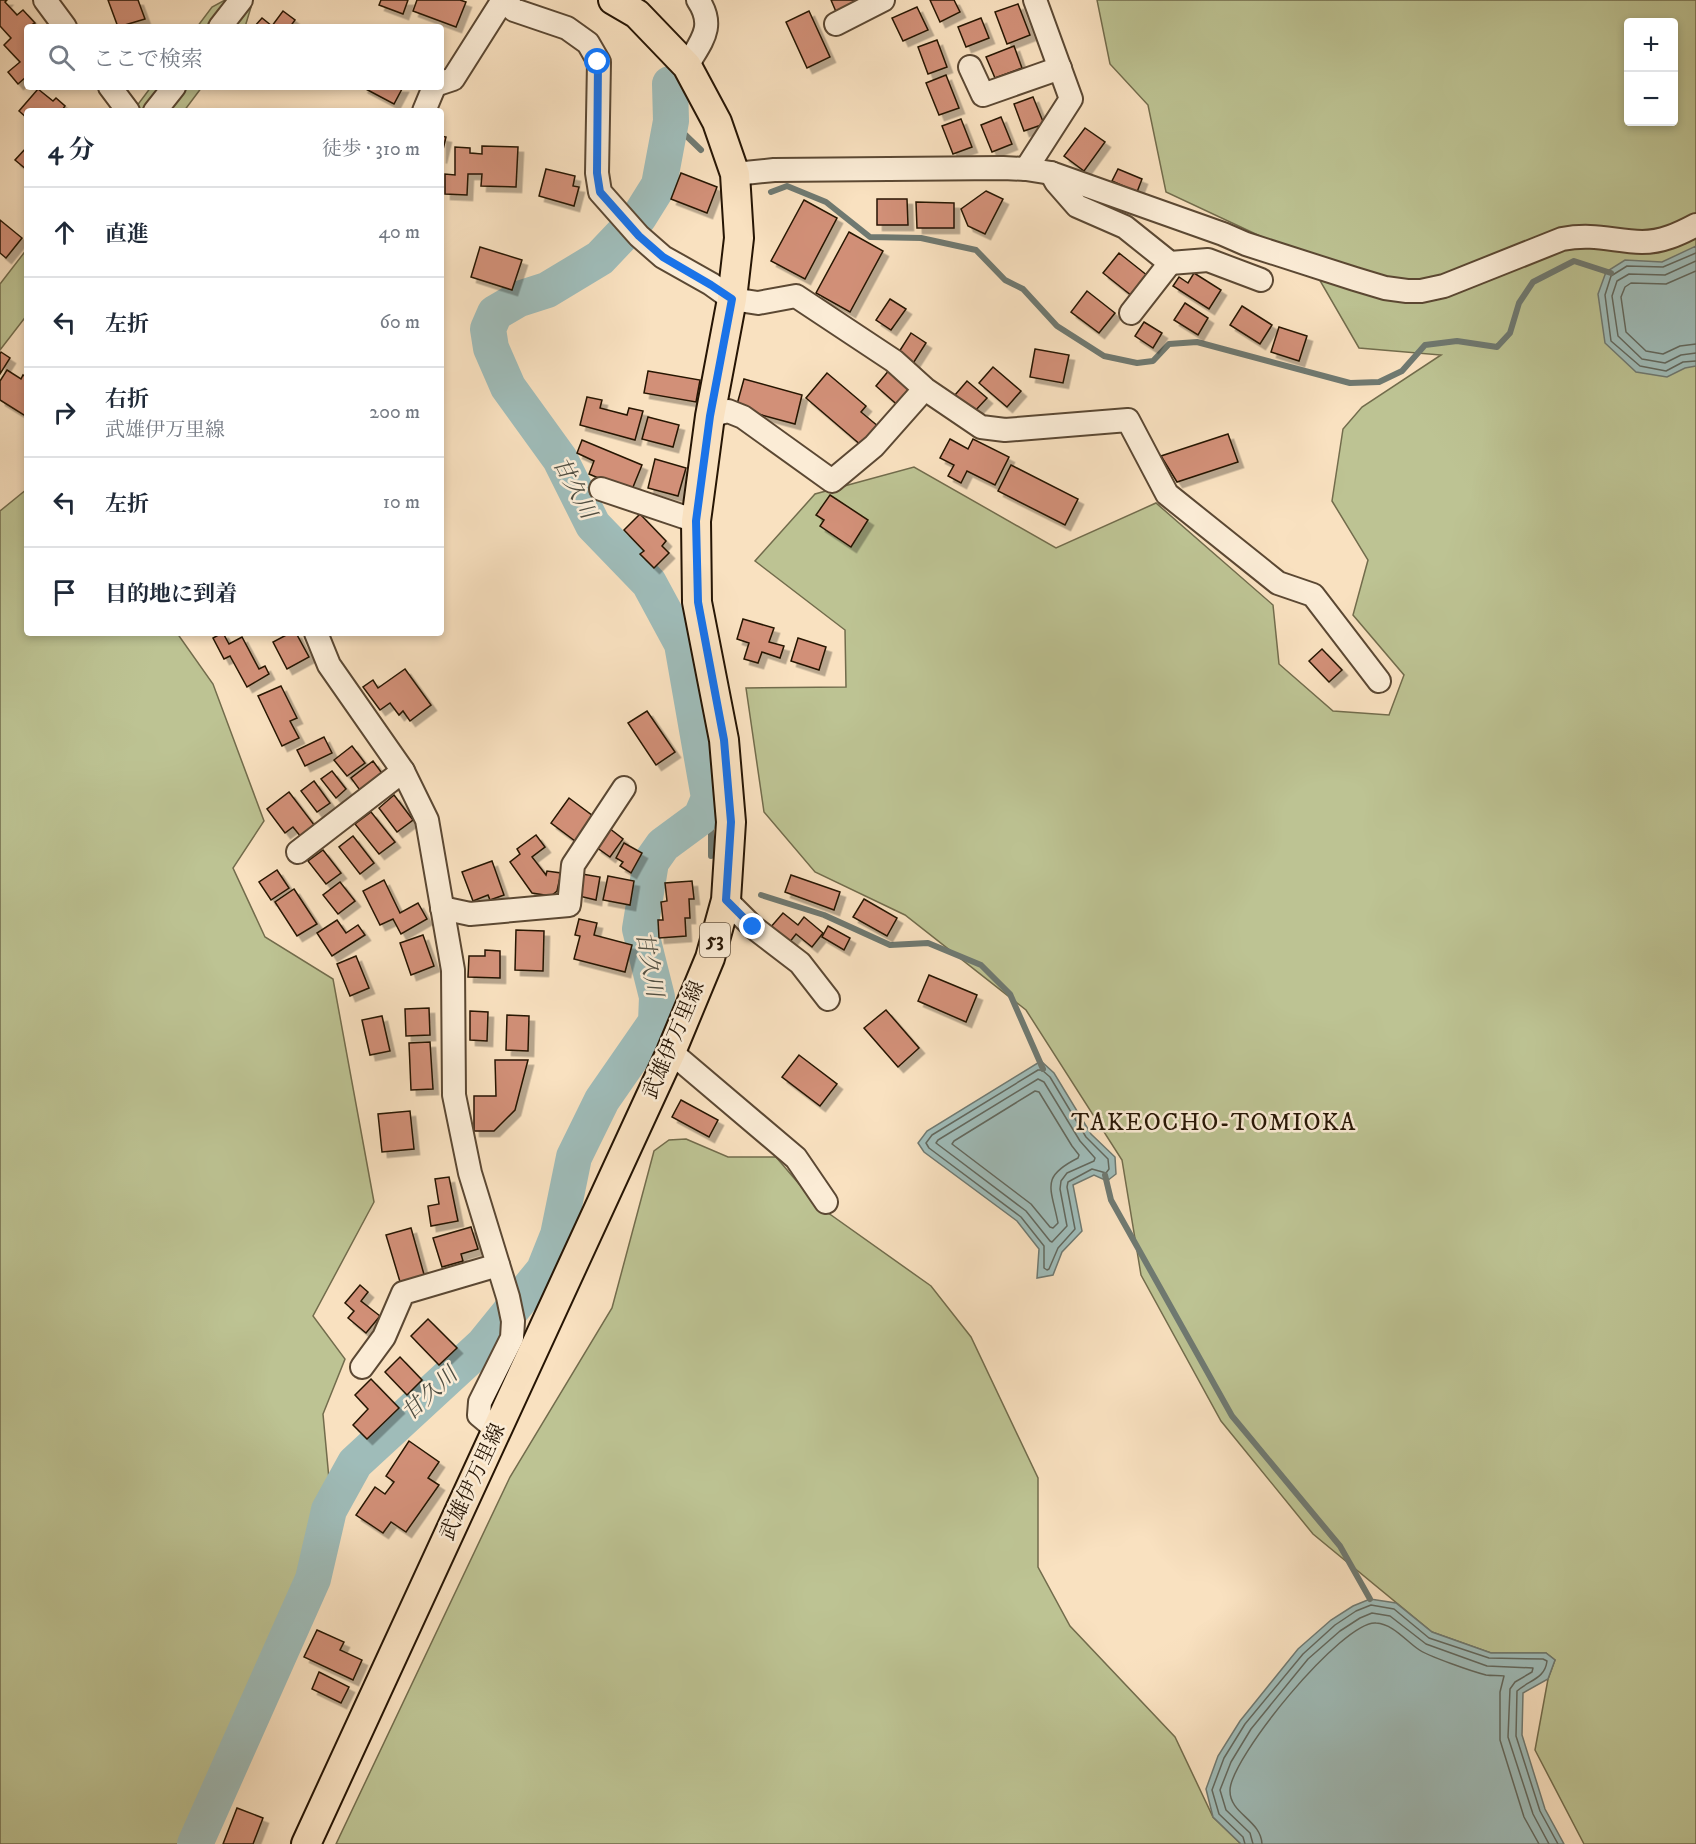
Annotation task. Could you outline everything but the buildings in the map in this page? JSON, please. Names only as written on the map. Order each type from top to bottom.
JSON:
[{"type":"main road","name":"武雄伊万里線","points":[[306,1844],[671,1052],[710,958],[726,900],[731,822],[724,740],[698,602],[696,521],[710,416],[732,299],[739,238],[735,174],[717,122],[687,66],[637,14],[613,0]]},
{"type":"street","points":[[45,0],[63,24]]},
{"type":"street","points":[[222,24],[241,0]]},
{"type":"street","points":[[444,82],[453,79],[503,0],[514,10],[567,28],[588,43],[598,62],[597,173],[600,192],[639,236],[663,257],[732,299],[758,303],[796,296],[894,361],[925,389],[981,427],[1005,430],[1128,420],[1167,494],[1278,583],[1313,595],[1378,681]]},
{"type":"street","points":[[687,66],[707,28],[704,9],[698,0]]},
{"type":"street","points":[[836,24],[884,0]]},
{"type":"street","points":[[1026,169],[1071,99],[1035,0]]},
{"type":"street","points":[[970,67],[983,95],[1060,68]]},
{"type":"street","points":[[112,90],[126,108]]},
{"type":"street","points":[[157,108],[172,90]]},
{"type":"street","points":[[425,108],[433,90]]},
{"type":"street","points":[[735,174],[774,170],[1026,169],[1051,173],[1246,244],[1385,288],[1407,291],[1421,291],[1444,286],[1562,239],[1600,236],[1643,242],[1665,239],[1696,225]]},
{"type":"street","points":[[1051,173],[1077,206],[1125,227],[1170,263],[1208,260],[1261,280]]},
{"type":"street","points":[[1131,313],[1170,263]]},
{"type":"street","points":[[710,416],[729,411],[743,417],[832,481],[874,446],[920,394]]},
{"type":"street","points":[[601,489],[696,521]]},
{"type":"street","points":[[317,636],[329,665],[403,771],[427,820],[453,970],[454,1095],[470,1173],[508,1297],[513,1321],[512,1338],[480,1402],[479,1415],[497,1431]]},
{"type":"street","points":[[298,852],[403,771]]},
{"type":"street","points":[[442,908],[470,914],[569,905],[573,865],[624,788]]},
{"type":"street","points":[[726,900],[753,927],[801,963],[828,999]]},
{"type":"street","points":[[671,1052],[796,1158],[826,1202]]},
{"type":"street","points":[[362,1367],[384,1337],[403,1293],[498,1266]]},
{"type":"green space","points":[[225,0],[241,0],[251,7],[246,24],[199,24],[212,7]]},
{"type":"green space","points":[[1097,0],[1696,0],[1696,1844],[1584,1844],[1535,1750],[1548,1679],[1555,1660],[1546,1653],[1491,1653],[1432,1632],[1313,1534],[1221,1421],[1141,1275],[1122,1160],[1026,1010],[905,915],[815,872],[764,812],[746,688],[846,687],[845,630],[755,561],[815,494],[914,467],[1056,548],[1156,503],[1273,605],[1279,664],[1333,711],[1389,715],[1404,675],[1353,615],[1368,560],[1332,501],[1343,429],[1362,407],[1441,355],[1359,348],[1307,258],[1166,192],[1148,105],[1110,64]]},
{"type":"green space","points":[[149,90],[200,90],[186,108],[135,108]]},
{"type":"green space","points":[[24,253],[24,319],[0,350],[0,284]]},
{"type":"green space","points":[[24,491],[24,636],[179,636],[213,684],[264,821],[233,868],[265,937],[333,979],[374,1202],[313,1316],[345,1359],[323,1414],[335,1544],[208,1844],[0,1844],[0,511]]},
{"type":"green space","points":[[686,1139],[728,1157],[776,1157],[817,1205],[931,1286],[971,1337],[1038,1478],[1038,1567],[1070,1626],[1175,1737],[1213,1817],[1241,1844],[336,1844],[510,1477],[612,1308],[654,1151],[669,1140]]},
{"type":"water","points":[[1696,246],[1696,366],[1685,368],[1667,377],[1636,372],[1605,343],[1598,294],[1606,272],[1625,260],[1662,262]]},
{"type":"water","points":[[1041,1061],[1054,1073],[1091,1134],[1115,1157],[1116,1174],[1107,1181],[1094,1175],[1073,1185],[1082,1231],[1062,1252],[1053,1275],[1037,1278],[1039,1249],[1017,1221],[924,1152],[918,1143],[927,1131]]},
{"type":"water","points":[[1370,1599],[1396,1603],[1432,1632],[1491,1653],[1546,1653],[1555,1660],[1548,1679],[1523,1693],[1522,1735],[1545,1809],[1564,1844],[1241,1844],[1213,1817],[1206,1789],[1218,1756],[1240,1721],[1298,1649],[1331,1620],[1353,1606]]},
{"type":"waterway","name":"甘久川","points":[[195,1844],[313,1579],[329,1510],[355,1463],[483,1345],[544,1270],[558,1235],[574,1157],[602,1100],[656,1022],[657,997],[640,929],[651,862],[663,845],[701,817],[709,798],[682,644],[649,583],[593,525],[560,459],[508,387],[491,348],[488,329],[495,313],[519,299],[547,290],[600,258],[639,217],[659,185],[671,121],[670,84]]},
{"type":"waterway","points":[[671,121],[701,150]]},
{"type":"waterway","points":[[771,192],[787,186],[826,202],[870,237],[921,238],[976,250],[1005,280],[1023,289],[1057,326],[1104,356],[1137,363],[1153,361],[1169,344],[1197,342],[1350,383],[1379,382],[1402,371],[1425,345],[1457,341],[1497,347],[1510,333],[1519,303],[1533,282],[1574,261],[1611,273]]},
{"type":"waterway","points":[[709,798],[711,856]]},
{"type":"waterway","points":[[761,895],[824,915],[890,945],[928,943],[981,965],[1010,994],[1043,1069]]},
{"type":"waterway","points":[[1105,1175],[1111,1200],[1232,1416],[1340,1546],[1370,1599]]},
{"type":"district","name":"TAKEOCHO-TOMIOKA","points":[[1214,1123]]},
{"type":"route","points":[[598,62],[597,173],[600,192],[639,236],[663,257],[732,299],[710,416],[696,521],[698,602],[724,740],[731,822],[726,900],[753,927]]}]
